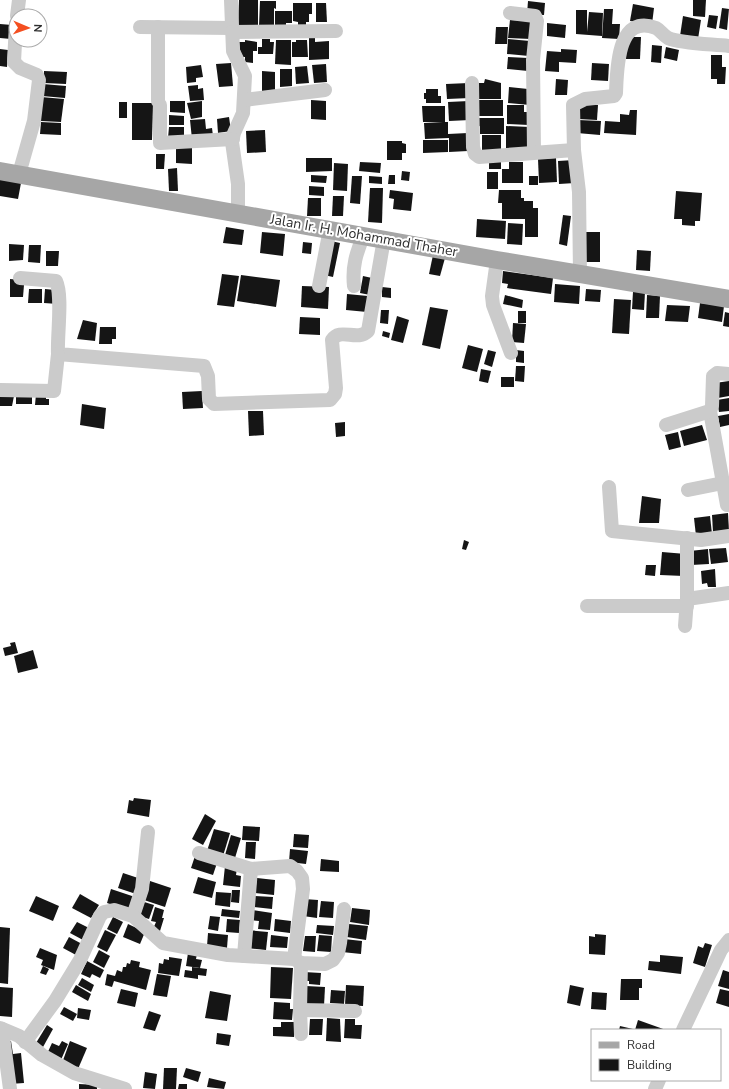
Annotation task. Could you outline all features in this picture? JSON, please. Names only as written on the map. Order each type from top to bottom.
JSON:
[{"type":"main road","name":"Jalan Ir. H. Mohammad Thaher","points":[[0,171],[729,300]]},
{"type":"street","points":[[231,0],[233,51],[245,76],[243,113],[233,139],[233,155],[238,184],[238,212]]},
{"type":"street","points":[[510,13],[535,16],[537,21],[533,60],[534,152]]},
{"type":"street","points":[[580,274],[579,192],[574,150],[574,105],[585,99],[614,96],[616,93],[617,68],[622,44],[629,31],[633,28],[644,26],[656,28],[668,38],[696,43],[729,46]]},
{"type":"street","points":[[140,27],[336,31]]},
{"type":"street","points":[[158,27],[160,143],[233,139]]},
{"type":"street","points":[[15,48],[14,62],[20,68],[37,75],[39,80],[34,121],[19,174]]},
{"type":"street","points":[[472,83],[475,154],[479,157],[574,150]]},
{"type":"street","points":[[244,100],[325,90]]},
{"type":"street","points":[[319,286],[330,229]]},
{"type":"street","points":[[354,286],[354,263],[356,251],[364,235]]},
{"type":"street","points":[[58,354],[204,366],[208,376],[209,399],[214,404],[330,400],[335,394],[336,388],[331,346],[332,340],[335,335],[339,334],[359,336],[368,331],[384,239]]},
{"type":"street","points":[[497,260],[492,296],[493,305],[512,353]]},
{"type":"street","points":[[0,390],[54,391],[58,354],[59,293],[56,281],[20,278]]},
{"type":"street","points":[[727,505],[710,411],[712,406],[713,376],[717,373],[729,374]]},
{"type":"street","points":[[666,425],[710,411]]},
{"type":"street","points":[[688,490],[723,483]]},
{"type":"street","points":[[609,487],[612,531],[701,540],[729,536]]},
{"type":"street","points":[[686,538],[686,626]]},
{"type":"street","points":[[587,606],[687,602],[729,593]]},
{"type":"street","points":[[133,916],[142,889],[148,832]]},
{"type":"street","points":[[199,853],[251,869],[290,866],[297,871],[302,878],[303,889],[298,961],[301,1034]]},
{"type":"street","points":[[244,956],[251,869]]},
{"type":"street","points":[[25,1042],[55,1001],[80,960],[100,916],[104,912],[114,910],[133,916],[163,942],[215,953],[325,964],[333,960],[339,948],[344,909]]},
{"type":"street","points":[[683,1029],[721,950],[729,940]]},
{"type":"street","points":[[300,1010],[355,1011]]},
{"type":"street","points":[[10,1089],[1,1029],[19,1036],[42,1055],[74,1073],[125,1089]]},
{"type":"building","points":[[239,0],[258,0],[258,27],[238,27]]},
{"type":"building","points":[[693,0],[706,0],[705,17],[693,16]]},
{"type":"building","points":[[260,1],[276,1],[276,9],[274,8],[274,27],[259,26]]},
{"type":"building","points":[[528,1],[545,3],[544,15],[527,14]]},
{"type":"building","points":[[293,3],[312,3],[312,14],[309,14],[309,22],[306,22],[306,25],[298,25],[298,22],[293,21]]},
{"type":"building","points":[[316,3],[326,3],[327,22],[316,22]]},
{"type":"building","points":[[633,4],[654,8],[652,24],[630,21]]},
{"type":"building","points":[[722,8],[729,9],[727,30],[719,28]]},
{"type":"building","points":[[604,9],[613,9],[612,24],[620,24],[619,39],[602,38]]},
{"type":"building","points":[[576,10],[587,10],[587,32],[589,12],[603,13],[602,36],[576,34]]},
{"type":"building","points":[[275,11],[292,11],[292,23],[286,23],[286,28],[275,28]]},
{"type":"building","points":[[709,15],[718,16],[716,29],[707,27]]},
{"type":"building","points":[[683,16],[701,20],[698,39],[680,36]]},
{"type":"building","points":[[510,20],[533,21],[531,39],[508,38]]},
{"type":"building","points":[[547,23],[566,25],[565,38],[547,36]]},
{"type":"building","points":[[0,24],[8,25],[8,39],[0,38]]},
{"type":"building","points":[[496,27],[508,27],[507,44],[495,44]]},
{"type":"building","points":[[309,35],[315,36],[315,42],[329,41],[329,59],[309,60]]},
{"type":"building","points":[[627,37],[641,37],[640,59],[626,59]]},
{"type":"building","points":[[262,39],[270,39],[270,42],[274,42],[273,54],[258,54],[258,47],[262,47]]},
{"type":"building","points":[[508,39],[530,41],[529,56],[507,54]]},
{"type":"building","points":[[245,40],[257,42],[257,51],[253,51],[253,63],[245,62],[245,57],[241,57],[239,42],[245,42]]},
{"type":"building","points":[[276,40],[291,40],[291,65],[275,64]]},
{"type":"building","points":[[296,40],[307,40],[308,57],[292,57],[292,42],[296,42]]},
{"type":"building","points":[[652,45],[662,46],[661,63],[651,62]]},
{"type":"building","points":[[666,47],[679,50],[677,61],[664,58]]},
{"type":"building","points":[[0,49],[8,50],[7,67],[0,66]]},
{"type":"building","points":[[561,49],[577,50],[576,63],[559,62],[559,72],[545,71],[547,51],[561,52]]},
{"type":"building","points":[[711,55],[722,55],[722,67],[726,67],[725,84],[717,84],[717,79],[711,79]]},
{"type":"building","points":[[508,57],[528,58],[528,71],[507,69]]},
{"type":"building","points":[[231,63],[233,86],[219,87],[216,64]]},
{"type":"building","points":[[592,63],[609,64],[608,81],[591,80]]},
{"type":"building","points":[[326,64],[327,82],[314,83],[312,65]]},
{"type":"building","points":[[201,65],[203,77],[196,78],[196,82],[187,83],[186,67]]},
{"type":"building","points":[[307,66],[309,83],[296,84],[295,67]]},
{"type":"building","points":[[280,69],[292,69],[292,86],[280,87]]},
{"type":"building","points":[[44,71],[67,72],[66,84],[44,83]]},
{"type":"building","points":[[262,71],[275,72],[275,92],[262,92]]},
{"type":"building","points":[[485,79],[501,83],[501,99],[475,99],[475,83],[484,83]]},
{"type":"building","points":[[556,79],[568,80],[567,95],[555,95]]},
{"type":"building","points":[[469,83],[470,98],[447,99],[446,84]]},
{"type":"building","points":[[43,84],[66,86],[65,98],[42,96]]},
{"type":"building","points":[[198,85],[198,89],[203,88],[204,100],[190,101],[188,86]]},
{"type":"building","points":[[509,87],[528,89],[530,105],[508,103]]},
{"type":"building","points":[[426,89],[438,89],[438,96],[441,96],[441,103],[426,103],[424,93],[426,93]]},
{"type":"building","points":[[41,97],[64,99],[61,122],[41,121]]},
{"type":"building","points":[[311,100],[326,101],[326,120],[311,119]]},
{"type":"building","points":[[479,100],[503,100],[503,116],[479,116]]},
{"type":"building","points":[[170,101],[185,101],[185,113],[170,112]]},
{"type":"building","points":[[202,101],[202,117],[191,119],[187,103]]},
{"type":"building","points":[[469,101],[470,120],[449,121],[448,102]]},
{"type":"building","points":[[119,102],[127,102],[127,118],[119,118]]},
{"type":"building","points":[[132,103],[153,103],[152,140],[132,140]]},
{"type":"building","points":[[579,104],[598,105],[597,120],[578,119]]},
{"type":"building","points":[[507,105],[524,105],[524,112],[527,112],[529,125],[507,124]]},
{"type":"building","points":[[422,106],[445,106],[445,122],[448,122],[448,134],[468,133],[468,151],[449,152],[449,138],[425,139],[424,123],[443,122],[423,122]]},
{"type":"building","points":[[630,110],[637,110],[636,135],[604,133],[605,121],[620,122],[620,114],[629,115]]},
{"type":"building","points":[[169,115],[184,116],[184,125],[169,125]]},
{"type":"building","points":[[229,117],[231,131],[218,133],[217,119]]},
{"type":"building","points":[[476,118],[504,118],[504,134],[480,134],[480,126],[476,127]]},
{"type":"building","points":[[205,119],[206,129],[212,128],[213,136],[192,139],[190,120]]},
{"type":"building","points":[[578,120],[601,121],[600,135],[577,133]]},
{"type":"building","points":[[41,122],[61,123],[61,135],[40,134]]},
{"type":"building","points":[[506,126],[530,127],[529,148],[506,148]]},
{"type":"building","points":[[169,127],[184,127],[184,138],[168,138]]},
{"type":"building","points":[[265,130],[266,152],[247,153],[246,131]]},
{"type":"building","points":[[482,135],[501,135],[501,153],[482,153]]},
{"type":"building","points":[[423,140],[448,140],[448,152],[423,153]]},
{"type":"building","points":[[387,141],[402,141],[402,143],[406,144],[406,153],[402,153],[402,160],[387,160]]},
{"type":"building","points":[[176,144],[192,144],[192,164],[176,163]]},
{"type":"building","points":[[156,154],[165,154],[164,169],[156,169]]},
{"type":"building","points":[[306,158],[332,158],[332,171],[306,172]]},
{"type":"building","points":[[556,158],[557,182],[539,183],[538,159]]},
{"type":"building","points":[[574,160],[575,183],[559,184],[558,161]]},
{"type":"building","points":[[360,162],[381,163],[380,173],[359,171]]},
{"type":"building","points":[[489,162],[501,162],[501,169],[489,169]]},
{"type":"building","points":[[509,162],[523,162],[523,183],[502,183],[502,169],[509,169]]},
{"type":"building","points":[[334,163],[348,164],[347,191],[333,190]]},
{"type":"building","points":[[177,168],[178,191],[169,191],[168,169]]},
{"type":"building","points":[[402,171],[410,172],[409,181],[401,180]]},
{"type":"building","points":[[487,172],[498,172],[498,189],[487,189]]},
{"type":"building","points":[[311,175],[327,176],[326,183],[311,182]]},
{"type":"building","points":[[389,175],[395,175],[395,184],[388,184]]},
{"type":"building","points":[[352,176],[362,176],[360,204],[350,203]]},
{"type":"building","points":[[369,176],[382,177],[382,184],[369,183]]},
{"type":"building","points":[[529,176],[538,176],[538,185],[529,185]]},
{"type":"building","points":[[0,179],[21,183],[18,199],[0,196]]},
{"type":"building","points":[[309,186],[324,187],[324,196],[309,195]]},
{"type":"building","points":[[370,188],[383,188],[382,223],[368,222]]},
{"type":"building","points":[[390,190],[413,193],[411,211],[393,209],[394,199],[389,198]]},
{"type":"building","points":[[499,190],[521,190],[521,198],[524,198],[524,201],[533,201],[533,208],[538,208],[538,237],[525,237],[525,219],[502,219],[502,203],[498,203]]},
{"type":"building","points":[[676,191],[702,193],[700,221],[695,221],[695,226],[682,225],[682,219],[674,219]]},
{"type":"building","points":[[333,196],[344,196],[343,216],[332,216]]},
{"type":"building","points":[[308,198],[321,198],[321,216],[307,216]]},
{"type":"building","points":[[563,215],[571,216],[567,246],[559,244]]},
{"type":"building","points":[[477,219],[506,221],[505,239],[476,237]]},
{"type":"building","points":[[508,223],[523,224],[522,245],[507,244]]},
{"type":"building","points":[[226,227],[244,230],[242,245],[223,243]]},
{"type":"building","points":[[262,232],[285,234],[283,256],[260,253]]},
{"type":"building","points":[[584,232],[600,232],[600,262],[585,262]]},
{"type":"building","points":[[331,241],[340,243],[333,277],[324,275]]},
{"type":"building","points":[[303,242],[312,243],[311,254],[302,253]]},
{"type":"building","points":[[9,244],[24,245],[23,260],[9,261]]},
{"type":"building","points":[[29,245],[41,245],[40,263],[28,262]]},
{"type":"building","points":[[637,250],[651,251],[650,271],[636,270]]},
{"type":"building","points":[[46,251],[59,251],[58,266],[46,266]]},
{"type":"building","points":[[433,255],[445,258],[440,276],[429,274]]},
{"type":"building","points":[[503,271],[553,278],[551,294],[507,288],[508,284],[502,283]]},
{"type":"building","points":[[222,274],[239,276],[234,307],[217,305]]},
{"type":"building","points":[[241,275],[280,280],[276,307],[237,301]]},
{"type":"building","points":[[363,276],[372,278],[370,295],[360,293]]},
{"type":"building","points":[[10,279],[21,280],[24,285],[23,297],[10,297]]},
{"type":"building","points":[[555,284],[580,286],[579,304],[554,302]]},
{"type":"building","points":[[302,286],[329,287],[328,309],[301,307]]},
{"type":"building","points":[[382,287],[391,288],[391,298],[382,297]]},
{"type":"building","points":[[29,289],[42,289],[42,303],[28,303]]},
{"type":"building","points":[[45,289],[55,290],[58,304],[44,303]]},
{"type":"building","points":[[586,289],[601,290],[600,302],[585,301]]},
{"type":"building","points":[[633,292],[645,292],[644,310],[632,309]]},
{"type":"building","points":[[347,294],[368,296],[367,312],[346,310]]},
{"type":"building","points":[[505,295],[523,300],[522,308],[503,304]]},
{"type":"building","points":[[647,295],[660,296],[659,318],[646,318]]},
{"type":"building","points":[[614,299],[631,300],[629,334],[612,333]]},
{"type":"building","points":[[700,303],[724,306],[722,322],[698,318]]},
{"type":"building","points":[[667,305],[690,306],[688,322],[665,321]]},
{"type":"building","points":[[430,307],[448,310],[440,349],[422,345]]},
{"type":"building","points":[[381,310],[389,310],[388,324],[380,323]]},
{"type":"building","points":[[518,311],[526,311],[526,323],[518,323]]},
{"type":"building","points":[[725,312],[729,313],[729,327],[723,326]]},
{"type":"building","points":[[397,316],[409,320],[403,343],[391,340]]},
{"type":"building","points":[[300,317],[320,318],[320,335],[299,334]]},
{"type":"building","points":[[83,320],[97,323],[95,341],[77,339]]},
{"type":"building","points":[[513,323],[526,324],[524,343],[512,342]]},
{"type":"building","points":[[100,327],[116,327],[116,339],[112,339],[112,344],[99,344]]},
{"type":"building","points":[[383,331],[390,333],[389,338],[382,336]]},
{"type":"building","points":[[468,345],[483,349],[477,372],[462,368]]},
{"type":"building","points":[[488,350],[496,352],[492,367],[484,364]]},
{"type":"building","points":[[516,350],[524,351],[524,363],[516,362]]},
{"type":"building","points":[[516,366],[525,366],[524,382],[515,381]]},
{"type":"building","points":[[481,369],[491,371],[488,383],[479,381]]},
{"type":"building","points":[[501,377],[514,377],[514,387],[501,387]]},
{"type":"building","points":[[729,381],[729,396],[718,398],[715,383]]},
{"type":"building","points":[[202,391],[203,408],[183,409],[182,392]]},
{"type":"building","points":[[0,393],[14,396],[12,406],[0,406]]},
{"type":"building","points":[[16,393],[32,396],[32,404],[16,404]]},
{"type":"building","points":[[36,394],[46,395],[46,399],[49,399],[49,405],[35,405]]},
{"type":"building","points":[[729,398],[729,411],[719,412],[717,400]]},
{"type":"building","points":[[82,404],[106,408],[104,429],[80,425]]},
{"type":"building","points":[[248,411],[263,411],[264,435],[249,436]]},
{"type":"building","points":[[729,414],[729,425],[720,427],[718,416]]},
{"type":"building","points":[[345,422],[345,436],[336,437],[335,423]]},
{"type":"building","points":[[702,425],[707,440],[684,446],[680,431]]},
{"type":"building","points":[[678,432],[681,447],[669,450],[665,435]]},
{"type":"building","points":[[642,496],[661,499],[659,523],[639,523]]},
{"type":"building","points":[[728,513],[729,531],[713,532],[712,515]]},
{"type":"building","points":[[710,516],[712,534],[696,536],[694,518]]},
{"type":"building","points":[[464,540],[469,542],[466,550],[462,549]]},
{"type":"building","points":[[726,548],[728,562],[711,564],[709,549]]},
{"type":"building","points":[[708,549],[709,564],[691,565],[690,551]]},
{"type":"building","points":[[662,552],[686,554],[684,576],[660,575]]},
{"type":"building","points":[[646,565],[656,565],[655,576],[645,575]]},
{"type":"building","points":[[715,569],[716,587],[708,587],[707,583],[702,584],[701,571]]},
{"type":"building","points":[[15,642],[18,653],[5,656],[3,648],[11,646],[10,643]]},
{"type":"building","points":[[33,650],[38,668],[18,673],[14,656]]},
{"type":"building","points":[[134,798],[151,800],[149,817],[127,813],[129,800],[133,801]]},
{"type":"building","points":[[205,814],[216,821],[203,845],[192,839]]},
{"type":"building","points":[[243,826],[260,827],[259,841],[242,840]]},
{"type":"building","points":[[214,829],[230,833],[223,856],[207,851]]},
{"type":"building","points":[[294,834],[309,835],[308,848],[293,847]]},
{"type":"building","points":[[231,835],[241,838],[235,858],[225,855]]},
{"type":"building","points":[[246,842],[256,842],[255,859],[245,858]]},
{"type":"building","points":[[290,849],[308,851],[306,864],[289,862]]},
{"type":"building","points":[[195,856],[217,863],[213,875],[191,868]]},
{"type":"building","points":[[321,859],[339,861],[339,872],[320,871]]},
{"type":"building","points":[[225,866],[237,868],[236,875],[241,876],[240,887],[223,885]]},
{"type":"building","points":[[123,873],[141,879],[136,894],[118,888]]},
{"type":"building","points":[[198,877],[216,882],[212,898],[193,893]]},
{"type":"building","points":[[257,878],[275,880],[274,895],[255,893]]},
{"type":"building","points":[[150,881],[171,888],[165,907],[144,900]]},
{"type":"building","points":[[111,889],[135,897],[131,911],[107,903]]},
{"type":"building","points":[[232,890],[240,890],[239,903],[231,902]]},
{"type":"building","points":[[216,892],[231,893],[230,907],[215,905]]},
{"type":"building","points":[[80,894],[99,905],[91,918],[72,908]]},
{"type":"building","points":[[36,896],[59,906],[53,921],[29,911]]},
{"type":"building","points":[[255,896],[273,897],[272,909],[254,907]]},
{"type":"building","points":[[304,899],[318,900],[317,918],[303,916]]},
{"type":"building","points":[[141,901],[154,905],[149,919],[136,915]]},
{"type":"building","points":[[321,901],[334,902],[333,918],[319,917]]},
{"type":"building","points":[[155,907],[164,910],[162,918],[164,918],[160,931],[153,929],[156,922],[151,921]]},
{"type":"building","points":[[352,908],[370,910],[369,925],[350,922]]},
{"type":"building","points":[[222,909],[240,911],[239,918],[221,916]]},
{"type":"building","points":[[252,910],[272,913],[270,930],[258,929],[259,921],[251,920]]},
{"type":"building","points":[[210,916],[220,917],[218,931],[208,929]]},
{"type":"building","points":[[113,917],[123,922],[117,934],[107,929]]},
{"type":"building","points":[[227,919],[240,920],[239,933],[226,932]]},
{"type":"building","points":[[275,919],[291,921],[290,933],[274,931]]},
{"type":"building","points":[[77,922],[89,928],[83,940],[70,933]]},
{"type":"building","points":[[128,924],[145,932],[140,944],[123,937]]},
{"type":"building","points":[[349,924],[368,926],[366,940],[347,937]]},
{"type":"building","points":[[317,925],[334,926],[333,935],[316,933]]},
{"type":"building","points":[[0,927],[10,928],[8,984],[0,983]]},
{"type":"building","points":[[105,930],[116,935],[107,952],[97,947]]},
{"type":"building","points":[[247,930],[268,932],[266,950],[246,948]]},
{"type":"building","points":[[208,933],[228,935],[227,948],[207,946]]},
{"type":"building","points":[[595,934],[606,935],[605,955],[589,954],[589,936],[595,937]]},
{"type":"building","points":[[271,935],[288,937],[287,948],[270,947]]},
{"type":"building","points":[[319,935],[332,936],[331,952],[317,951]]},
{"type":"building","points":[[305,936],[316,936],[315,952],[303,951]]},
{"type":"building","points":[[69,937],[82,944],[76,955],[63,948]]},
{"type":"building","points":[[344,939],[362,941],[361,954],[342,952]]},
{"type":"building","points":[[705,943],[712,945],[705,967],[693,963],[698,946],[703,948]]},
{"type":"building","points":[[40,948],[57,955],[54,970],[41,965],[43,960],[36,957]]},
{"type":"building","points":[[99,950],[110,956],[104,968],[93,962]]},
{"type":"building","points":[[188,953],[197,954],[196,959],[202,960],[200,968],[186,966]]},
{"type":"building","points":[[660,955],[683,957],[681,974],[648,970],[649,961],[660,962]]},
{"type":"building","points":[[169,957],[182,959],[179,976],[158,973],[159,963],[163,964],[164,959],[169,960]]},
{"type":"building","points":[[131,960],[140,962],[139,967],[151,970],[146,990],[114,981],[112,987],[105,985],[107,974],[115,976],[117,970],[122,972],[123,967],[126,967],[127,963],[130,964]]},
{"type":"building","points":[[87,961],[104,970],[100,978],[92,974],[90,978],[81,974]]},
{"type":"building","points":[[43,966],[49,969],[46,975],[40,973]]},
{"type":"building","points":[[192,967],[207,969],[206,976],[198,975],[198,979],[184,977],[185,970],[192,971]]},
{"type":"building","points":[[271,967],[293,968],[291,999],[270,998]]},
{"type":"building","points":[[723,970],[729,972],[729,989],[718,986]]},
{"type":"building","points":[[304,972],[321,973],[320,985],[309,984],[309,981],[304,981]]},
{"type":"building","points":[[157,974],[171,976],[167,997],[153,995]]},
{"type":"building","points":[[82,978],[94,985],[91,992],[78,985]]},
{"type":"building","points":[[621,979],[642,979],[642,988],[639,988],[639,1000],[620,1000]]},
{"type":"building","points":[[76,985],[91,994],[88,1001],[72,992]]},
{"type":"building","points":[[346,985],[364,986],[363,1006],[345,1005]]},
{"type":"building","points":[[570,985],[584,988],[580,1006],[567,1003]]},
{"type":"building","points":[[306,986],[325,987],[324,1006],[305,1005]]},
{"type":"building","points":[[0,987],[13,988],[12,1017],[0,1016]]},
{"type":"building","points":[[121,989],[138,993],[135,1007],[117,1003]]},
{"type":"building","points":[[720,989],[729,991],[729,1007],[716,1003]]},
{"type":"building","points":[[331,990],[345,991],[344,1004],[330,1003]]},
{"type":"building","points":[[210,991],[231,995],[227,1021],[205,1018]]},
{"type":"building","points":[[592,992],[607,993],[606,1010],[591,1009]]},
{"type":"building","points":[[274,1002],[290,1003],[290,1009],[293,1009],[292,1020],[273,1019]]},
{"type":"building","points":[[64,1007],[77,1014],[73,1021],[60,1014]]},
{"type":"building","points":[[78,1008],[91,1010],[89,1020],[77,1018]]},
{"type":"building","points":[[149,1011],[161,1015],[155,1031],[143,1028]]},
{"type":"building","points":[[327,1018],[340,1019],[341,1042],[326,1041]]},
{"type":"building","points":[[310,1019],[323,1019],[322,1035],[309,1035]]},
{"type":"building","points":[[345,1019],[355,1019],[355,1025],[362,1025],[361,1039],[344,1038]]},
{"type":"building","points":[[638,1020],[663,1029],[635,1029]]},
{"type":"building","points":[[281,1022],[295,1022],[294,1037],[273,1036],[273,1027],[281,1027]]},
{"type":"building","points":[[47,1025],[53,1029],[43,1047],[36,1043]]},
{"type":"building","points":[[620,1026],[633,1029],[619,1029]]},
{"type":"building","points":[[217,1033],[231,1035],[229,1046],[216,1044]]},
{"type":"building","points":[[11,1041],[13,1054],[21,1053],[24,1083],[10,1084],[6,1042]]},
{"type":"building","points":[[62,1041],[68,1044],[60,1062],[46,1056],[52,1043],[59,1046]]},
{"type":"building","points":[[70,1041],[87,1048],[78,1069],[62,1063]]},
{"type":"building","points":[[164,1068],[177,1068],[176,1089],[163,1089]]},
{"type":"building","points":[[186,1068],[201,1072],[198,1082],[183,1077]]},
{"type":"building","points":[[145,1072],[157,1074],[155,1089],[143,1088]]},
{"type":"building","points":[[209,1078],[226,1082],[224,1089],[207,1087]]},
{"type":"building","points":[[79,1084],[97,1085],[97,1089],[79,1089]]},
{"type":"building","points":[[179,1084],[187,1084],[187,1089],[178,1089]]}]
